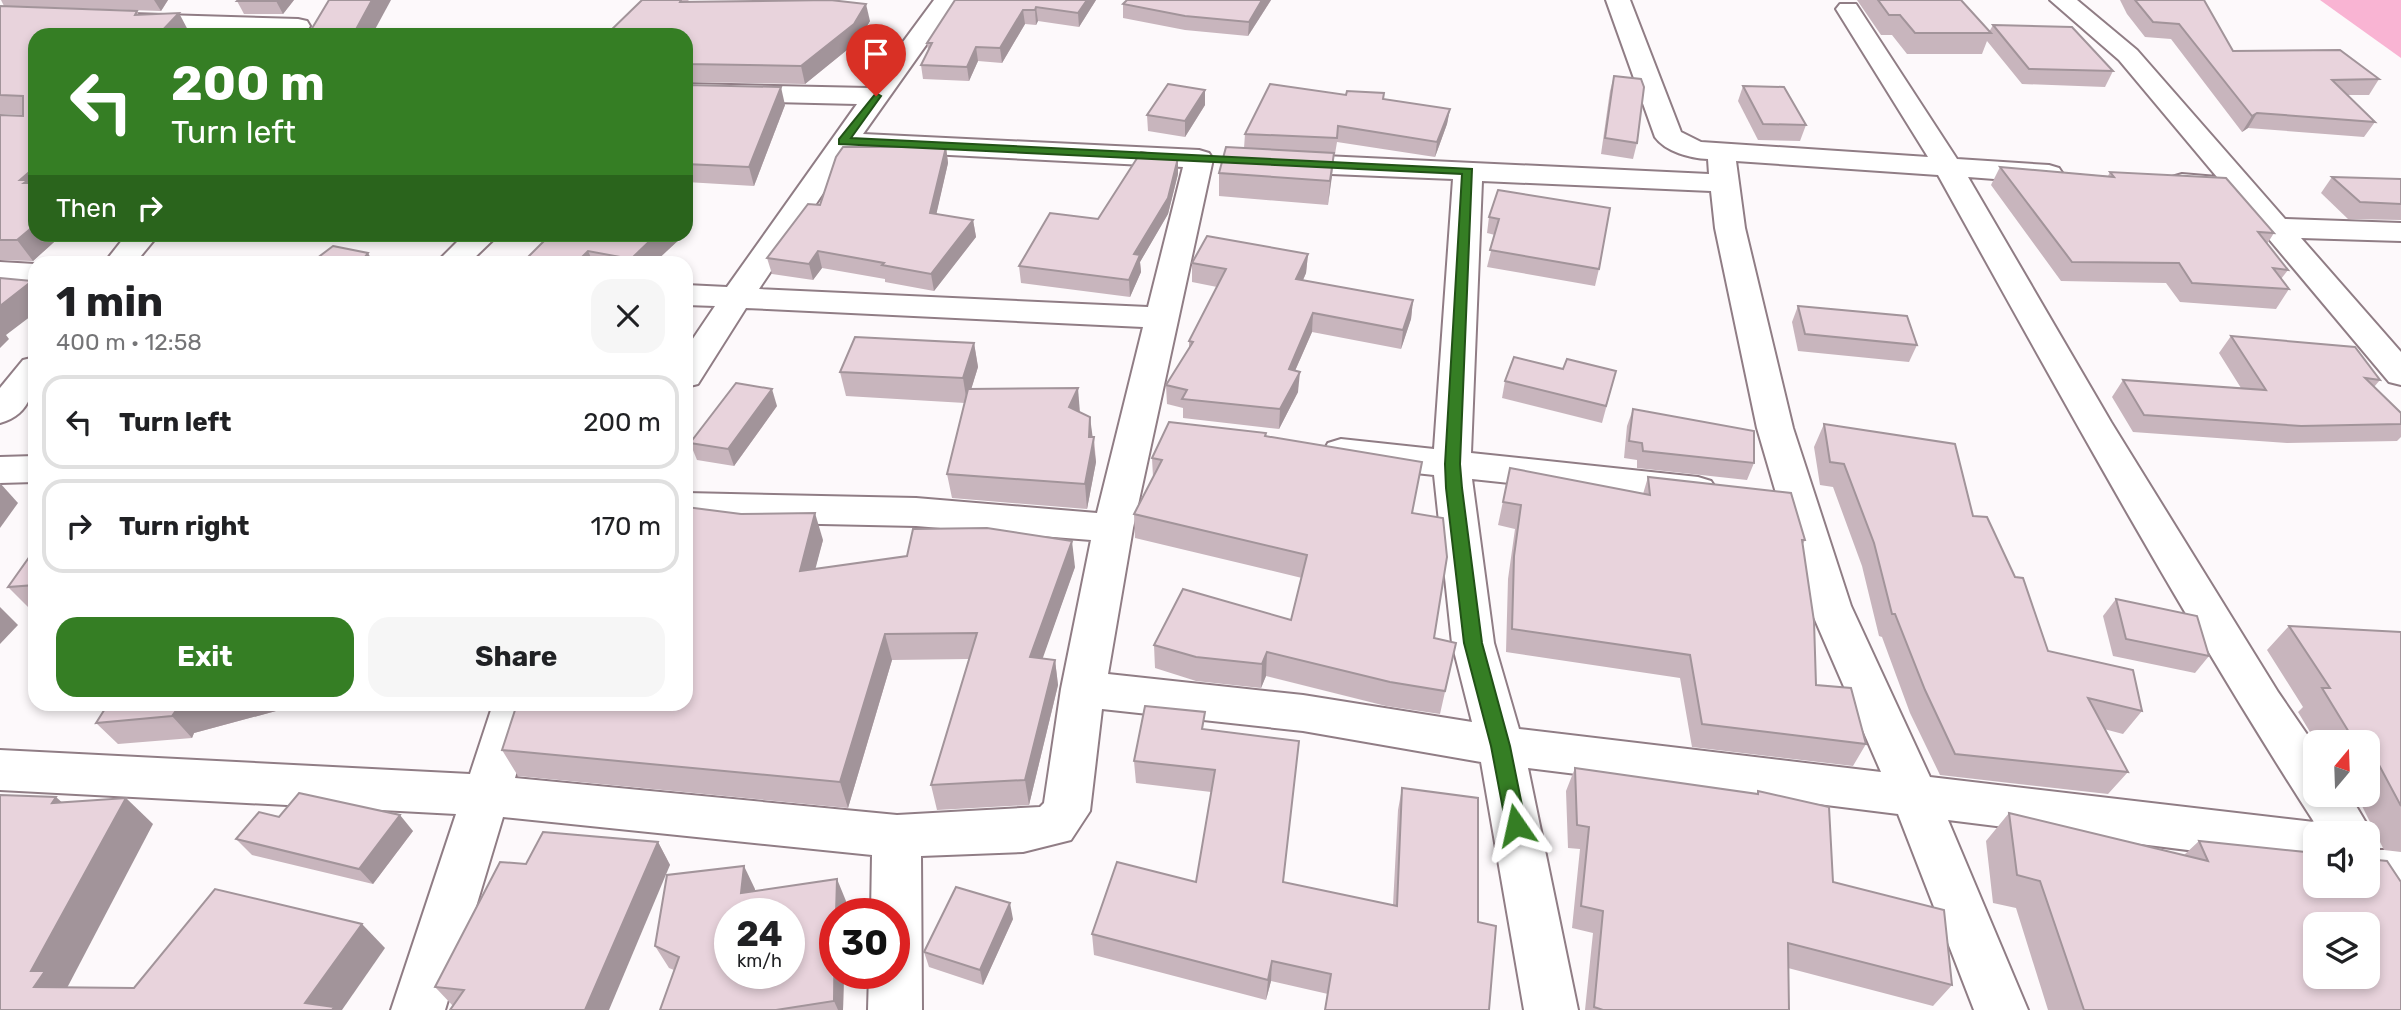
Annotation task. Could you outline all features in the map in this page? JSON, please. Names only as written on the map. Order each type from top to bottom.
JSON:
[{"type":"street","points":[[693,365],[736,296],[843,141],[946,0]]},
{"type":"street","points":[[1618,0],[1669,137],[1723,168]]},
{"type":"street","points":[[2062,0],[2128,55],[2401,374]]},
{"type":"street","points":[[1847,9],[1948,167],[2092,422],[2262,705],[2303,766]]},
{"type":"street","points":[[104,20],[299,23]]},
{"type":"street","points":[[693,92],[876,96]]},
{"type":"street","points":[[843,141],[1468,171],[1948,167],[2073,176]]},
{"type":"street","points":[[0,771],[486,795],[897,836],[1023,831],[1054,825],[1066,811],[1083,689],[1113,528],[1151,428],[1162,318],[1226,161]]},
{"type":"street","points":[[1723,168],[1730,229],[1775,428],[1830,606],[1914,794],[2001,1010]]},
{"type":"street","points":[[1468,171],[1452,464],[1458,535],[1473,643],[1501,746],[1551,1010]]},
{"type":"street","points":[[2157,181],[2241,187]]},
{"type":"street","points":[[2278,228],[2401,232]]},
{"type":"street","points":[[125,256],[137,242]]},
{"type":"street","points":[[460,256],[475,242]]},
{"type":"street","points":[[0,272],[28,274]]},
{"type":"street","points":[[693,295],[1162,318]]},
{"type":"street","points":[[0,411],[28,377]]},
{"type":"street","points":[[1301,448],[1797,501]]},
{"type":"street","points":[[0,470],[28,469]]},
{"type":"street","points":[[693,507],[916,512],[1113,528]]},
{"type":"street","points":[[1083,689],[1303,713],[1501,746],[2303,843]]},
{"type":"street","points":[[418,1010],[513,711]]},
{"type":"street","points":[[2332,807],[2342,821]]},
{"type":"street","points":[[895,1010],[897,836]]},
{"type":"street","points":[[2380,875],[2401,914]]},
{"type":"shaded area","points":[[2320,0],[2401,0],[2401,58]]},
{"type":"building","points":[[238,0],[277,0],[237,1]]},
{"type":"building","points":[[329,0],[372,0],[357,28],[312,28]]},
{"type":"building","points":[[642,0],[830,0],[866,4],[854,24],[801,66],[693,64],[693,28],[613,28]]},
{"type":"building","points":[[955,0],[1087,0],[1078,13],[1036,7],[1035,10],[1023,10],[1000,48],[976,47],[967,67],[921,65],[932,43],[927,43]]},
{"type":"building","points":[[1127,0],[1262,0],[1249,22],[1185,16],[1123,4]]},
{"type":"building","points":[[1878,0],[1961,0],[1991,33],[1915,33],[1900,15],[1889,15]]},
{"type":"building","points":[[2135,0],[2204,0],[2233,51],[2340,50],[2379,79],[2332,80],[2375,122],[2257,113],[2252,116],[2179,24],[2153,22]]},
{"type":"building","points":[[0,6],[137,11],[135,15],[179,13],[165,28],[28,28],[28,173],[20,180],[28,180],[24,183],[28,183],[28,231],[17,240],[0,240],[0,115],[23,116],[23,96],[0,95]]},
{"type":"building","points":[[1993,25],[2072,27],[2113,71],[2029,69]]},
{"type":"building","points":[[1614,76],[1641,79],[1644,87],[1637,143],[1605,138]]},
{"type":"building","points":[[1168,84],[1205,90],[1185,121],[1147,115]]},
{"type":"building","points":[[1270,84],[1346,95],[1347,91],[1384,93],[1383,99],[1450,109],[1437,142],[1338,126],[1337,138],[1245,134]]},
{"type":"building","points":[[693,85],[781,87],[749,167],[693,164]]},
{"type":"building","points":[[1743,86],[1784,87],[1806,125],[1763,124]]},
{"type":"building","points":[[843,147],[946,147],[930,213],[973,220],[931,274],[818,251],[809,264],[767,258],[808,204],[820,205],[836,157]]},
{"type":"building","points":[[1226,147],[1334,153],[1330,181],[1219,173]]},
{"type":"building","points":[[1141,152],[1178,158],[1168,198],[1134,254],[1140,255],[1129,280],[1019,266],[1050,213],[1098,219]]},
{"type":"building","points":[[2000,167],[2114,177],[2110,172],[2226,178],[2274,233],[2258,232],[2288,270],[2273,268],[2289,289],[2192,283],[2179,263],[2072,262]]},
{"type":"building","points":[[2332,177],[2401,179],[2401,204],[2360,202]]},
{"type":"building","points":[[1498,190],[1610,208],[1599,269],[1490,250],[1499,219],[1489,217]]},
{"type":"building","points":[[1207,236],[1308,254],[1296,279],[1413,300],[1403,330],[1313,313],[1289,369],[1300,372],[1280,409],[1182,399],[1187,390],[1166,385],[1193,342],[1189,341],[1226,269],[1192,263]]},
{"type":"building","points":[[543,242],[649,242],[634,256],[588,251],[583,256],[529,256]]},
{"type":"building","points":[[333,246],[368,253],[366,256],[320,256]]},
{"type":"building","points":[[0,278],[28,281],[28,284],[0,306]]},
{"type":"building","points":[[1798,306],[1907,316],[1917,345],[1805,334]]},
{"type":"building","points":[[2231,336],[2355,347],[2380,380],[2365,378],[2401,413],[2401,424],[2301,426],[2144,415],[2123,380],[2266,390]]},
{"type":"building","points":[[855,337],[974,343],[963,378],[840,372]]},
{"type":"building","points":[[1514,357],[1563,369],[1567,359],[1616,371],[1606,406],[1505,381]]},
{"type":"building","points":[[736,383],[772,389],[728,449],[693,443],[693,439]]},
{"type":"building","points":[[1078,388],[1069,407],[1090,417],[1089,437],[1094,437],[1085,484],[947,474],[968,389]]},
{"type":"building","points":[[1633,409],[1754,431],[1754,463],[1643,451],[1642,443],[1629,441]]},
{"type":"building","points":[[1169,422],[1266,433],[1265,436],[1422,462],[1412,513],[1443,518],[1447,557],[1434,638],[1456,643],[1445,691],[1390,682],[1267,652],[1262,664],[1196,657],[1154,645],[1183,589],[1291,620],[1307,555],[1134,514],[1162,460],[1152,458]]},
{"type":"building","points":[[1824,424],[1955,444],[1973,516],[1987,517],[2015,577],[2023,578],[2048,651],[2133,670],[2142,711],[2088,698],[2128,772],[1955,754],[1925,690],[1895,614],[1892,614],[1874,543],[1844,464],[1830,462]]},
{"type":"building","points":[[1510,468],[1650,495],[1648,477],[1791,493],[1805,540],[1802,540],[1814,621],[1816,685],[1851,688],[1866,744],[1702,724],[1690,655],[1512,629],[1514,556],[1521,505],[1503,502]]},
{"type":"building","points":[[693,508],[741,514],[815,513],[800,571],[907,556],[913,529],[987,528],[1072,541],[1030,657],[1055,660],[1025,780],[931,785],[977,633],[885,634],[840,782],[502,750],[515,711],[693,711]]},
{"type":"building","points":[[28,559],[28,586],[8,587]]},
{"type":"building","points":[[2116,599],[2197,616],[2209,656],[2126,639]]},
{"type":"building","points":[[2289,626],[2401,632],[2401,806],[2380,767],[2380,730],[2348,730],[2322,688],[2330,688]]},
{"type":"building","points":[[1145,706],[1205,712],[1202,729],[1299,741],[1283,882],[1397,906],[1402,788],[1478,798],[1478,922],[1496,926],[1489,1010],[1325,1010],[1331,974],[1272,961],[1268,980],[1092,934],[1117,862],[1196,882],[1215,770],[1134,761]]},
{"type":"building","points":[[104,711],[179,711],[172,716],[96,723]]},
{"type":"building","points":[[1575,768],[1758,794],[1758,791],[1829,807],[1833,882],[1944,910],[1952,985],[1788,943],[1789,1010],[1603,1010],[1594,1007],[1603,911],[1581,906],[1589,827],[1577,825]]},
{"type":"building","points":[[299,793],[400,815],[359,869],[236,839],[259,812],[279,817]]},
{"type":"building","points":[[0,795],[56,797],[52,803],[126,798],[31,971],[45,971],[34,987],[134,988],[215,889],[362,924],[305,1003],[334,1007],[332,1010],[0,1010]]},
{"type":"building","points":[[2009,813],[2208,861],[2199,841],[2303,852],[2303,898],[2380,898],[2380,860],[2387,861],[2401,882],[2401,1010],[2084,1010],[2040,881],[2017,875]]},
{"type":"building","points":[[543,832],[658,842],[585,1010],[450,1010],[464,990],[435,987],[500,862],[526,864]]},
{"type":"building","points":[[744,866],[741,893],[837,879],[836,898],[819,898],[819,989],[834,989],[834,1001],[776,1010],[660,1010],[679,957],[655,946],[667,875]]},
{"type":"building","points":[[956,887],[1010,903],[980,970],[924,952]]},
{"type":"route","points":[[876,96],[843,141],[1468,171],[1452,464],[1458,535],[1473,643],[1501,746],[1516,825]]}]
